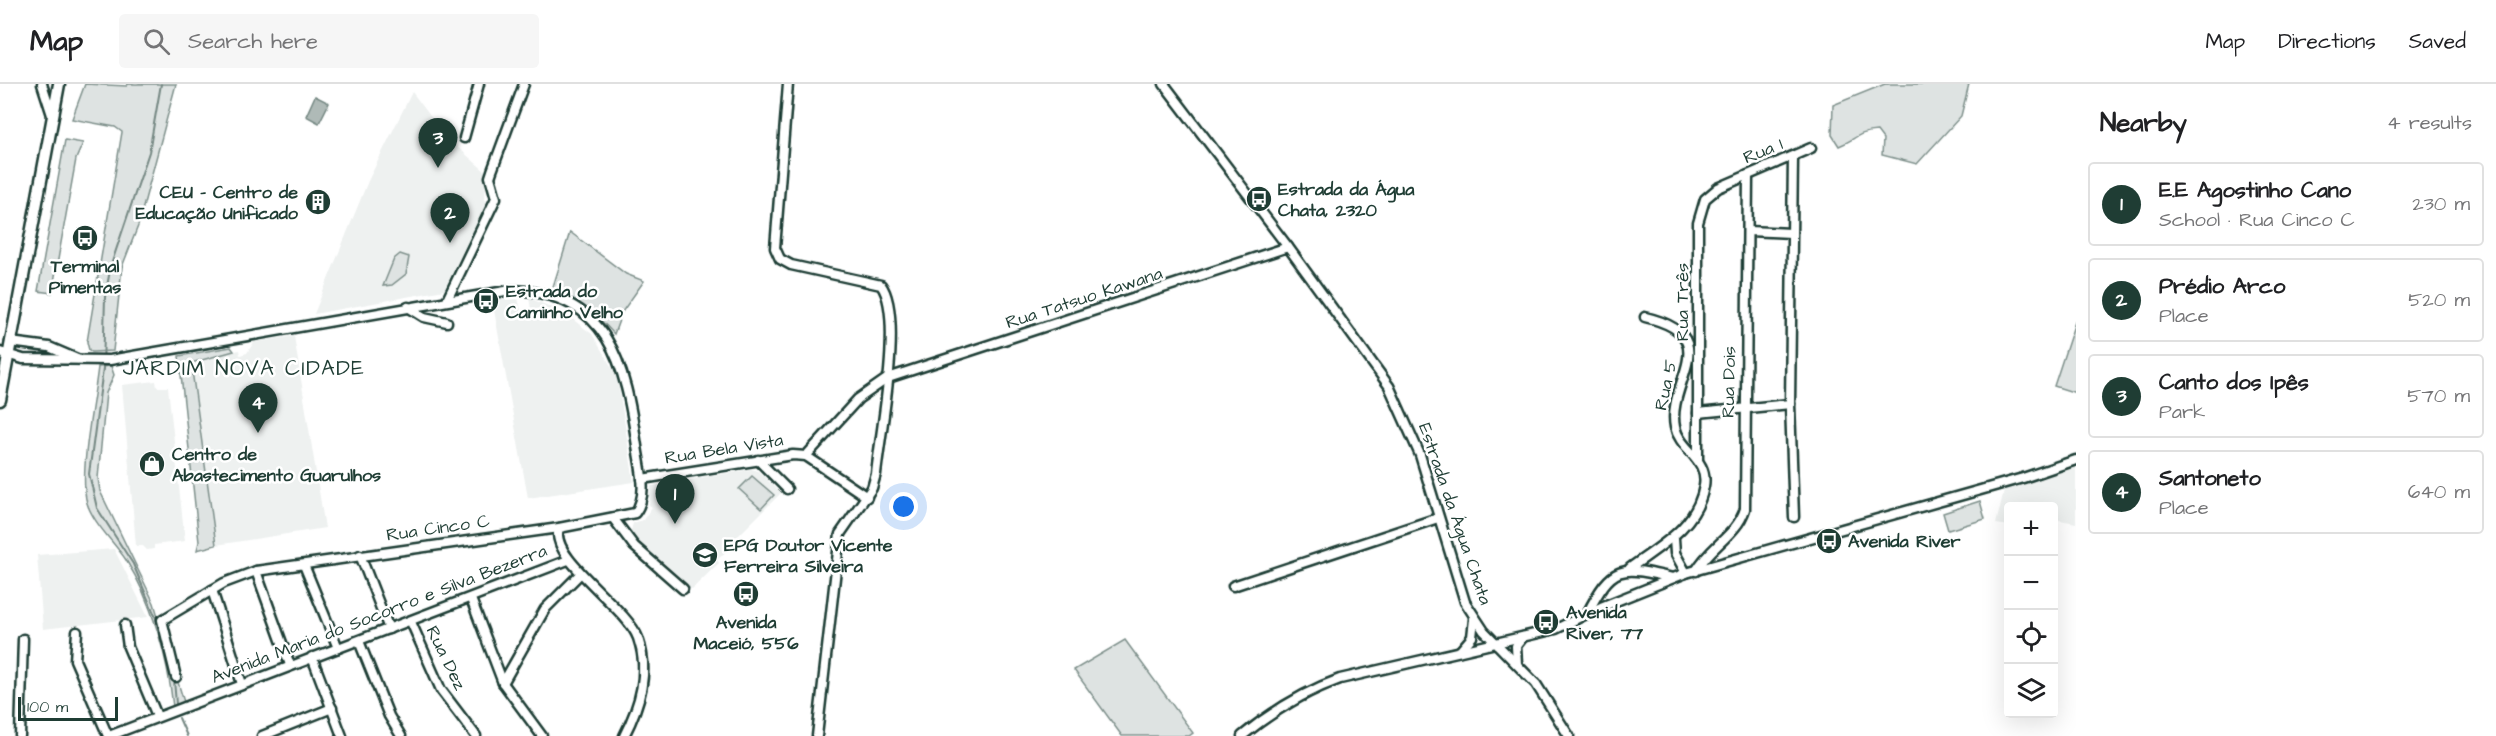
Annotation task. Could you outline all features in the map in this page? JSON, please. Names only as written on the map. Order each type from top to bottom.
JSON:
[{"type":"main road","points":[[0,399],[4,353],[10,342],[53,119],[57,84]]},
{"type":"street","points":[[42,84],[53,119]]},
{"type":"street","points":[[464,138],[479,84]]},
{"type":"street","points":[[447,300],[496,198],[490,177],[525,84]]},
{"type":"street","points":[[788,84],[775,248],[780,259],[791,265],[881,285],[889,302],[888,378],[876,474],[867,497],[840,534],[817,736]]},
{"type":"street","name":"Estrada da Água Chata","points":[[1164,84],[1288,247],[1389,386],[1420,454],[1455,575],[1474,619],[1536,684],[1569,736]]},
{"type":"street","name":"Rua 1","points":[[1699,216],[1705,199],[1727,184],[1811,148]]},
{"type":"street","points":[[1793,157],[1790,404],[1794,517]]},
{"type":"street","name":"Rua Dois","points":[[1696,571],[1708,552],[1741,520],[1745,509],[1748,175]]},
{"type":"street","name":"Rua Três","points":[[1698,459],[1699,216]]},
{"type":"street","points":[[1748,231],[1791,233]]},
{"type":"street","name":"Rua Tatsuo Kawana","points":[[888,378],[1288,247]]},
{"type":"street","points":[[4,353],[23,359],[110,360],[323,327],[447,300],[524,290],[555,298],[586,316],[611,343],[624,373],[642,479]]},
{"type":"street","points":[[408,307],[424,317],[447,322]]},
{"type":"street","name":"Rua 5","points":[[1645,317],[1671,326],[1681,334],[1689,351],[1675,426],[1678,436],[1698,459]]},
{"type":"street","points":[[10,342],[49,347],[80,360]]},
{"type":"street","points":[[1689,351],[1699,353]]},
{"type":"street","name":"Rua Bela Vista","points":[[642,479],[793,454],[806,456],[858,399],[888,378]]},
{"type":"street","points":[[1698,412],[1790,404]]},
{"type":"street","points":[[806,456],[867,497]]},
{"type":"street","points":[[1586,614],[1603,584],[1620,571],[1630,568],[1674,539],[1693,512],[1704,486],[1705,477],[1698,459]]},
{"type":"street","points":[[758,460],[787,489]]},
{"type":"street","points":[[1242,736],[1283,705],[1313,688],[1350,676],[1556,629],[1586,614],[1686,573],[2023,478],[2076,460]]},
{"type":"street","name":"Rua Cinco C","points":[[177,676],[162,621],[225,583],[256,571],[559,528],[635,513],[642,498],[642,479]]},
{"type":"street","points":[[613,518],[634,546],[682,589]]},
{"type":"street","points":[[1233,586],[1438,518]]},
{"type":"street","points":[[559,528],[557,534],[568,560]]},
{"type":"street","points":[[1674,539],[1675,553],[1686,573]]},
{"type":"street","points":[[360,555],[389,629]]},
{"type":"street","name":"Avenida Maria do Socorro e Silva Bezerra","points":[[109,736],[568,560],[580,574],[615,605],[638,636],[643,665],[641,697],[624,736]]},
{"type":"street","points":[[304,565],[338,648]]},
{"type":"street","points":[[1630,568],[1673,578]]},
{"type":"street","points":[[256,571],[290,665]]},
{"type":"street","points":[[503,683],[545,609],[580,574]]},
{"type":"street","points":[[212,590],[242,684]]},
{"type":"street","points":[[471,598],[503,683],[542,736]]},
{"type":"street","points":[[1460,651],[1472,637],[1474,619]]},
{"type":"street","name":"Rua Dez","points":[[411,622],[441,690],[476,736]]},
{"type":"street","points":[[125,625],[128,647],[157,716]]},
{"type":"street","points":[[77,632],[75,660],[109,736]]},
{"type":"street","points":[[1517,664],[1516,646],[1523,637]]},
{"type":"street","points":[[20,736],[23,639]]},
{"type":"street","points":[[359,641],[389,716],[401,736]]},
{"type":"street","points":[[312,657],[342,736]]},
{"type":"street","points":[[262,736],[332,708]]},
{"type":"shaded area","points":[[85,84],[127,86],[128,84],[176,84],[138,226],[122,267],[113,351],[92,352],[87,342],[122,132],[115,127],[72,119]]},
{"type":"shaded area","points":[[1885,84],[1969,84],[1961,116],[1917,164],[1882,155],[1883,139],[1877,131],[1861,134],[1839,146],[1832,135],[1833,105]]},
{"type":"shaded area","points":[[412,92],[446,137],[486,172],[485,205],[444,290],[314,314],[368,181]]},
{"type":"shaded area","points":[[315,96],[329,103],[319,123],[306,116]]},
{"type":"shaded area","points":[[65,140],[83,143],[76,159],[52,293],[38,291]]},
{"type":"shaded area","points":[[570,232],[626,274],[644,281],[622,312],[614,334],[586,308],[552,290]]},
{"type":"shaded area","points":[[400,254],[409,257],[406,274],[392,285],[383,286],[394,259]]},
{"type":"shaded area","points":[[518,298],[522,315],[532,315],[529,298],[563,312],[592,334],[617,376],[634,482],[528,498],[492,299]]},
{"type":"shaded area","points":[[2076,319],[2076,393],[2054,386]]},
{"type":"shaded area","points":[[294,336],[325,528],[216,545],[191,362],[239,350],[240,355],[247,353],[254,342]]},
{"type":"shaded area","points":[[231,347],[234,351],[191,363],[216,545],[197,550],[199,542],[179,356]]},
{"type":"shaded area","points":[[111,366],[114,375],[106,393],[98,478],[100,491],[154,603],[184,702],[173,707],[163,650],[144,593],[126,560],[92,515],[86,499],[86,452],[98,367]]},
{"type":"shaded area","name":"Centro de Abastecimento Guarulhos","points":[[156,381],[157,387],[168,387],[185,541],[154,545],[154,549],[147,550],[143,546],[136,546],[122,385]]},
{"type":"shaded area","points":[[2076,463],[2076,523],[2058,520],[2058,502],[2004,502],[2004,525],[1996,524],[2005,486]]},
{"type":"shaded area","points":[[752,469],[758,471],[781,493],[733,541],[735,543],[717,560],[719,563],[692,589],[688,588],[630,534],[633,523],[643,520],[652,507],[649,505],[651,486]]},
{"type":"shaded area","points":[[752,476],[774,495],[761,509],[739,489]]},
{"type":"shaded area","points":[[1980,501],[1985,519],[1948,530],[1943,513]]},
{"type":"shaded area","points":[[114,549],[148,617],[43,629],[37,555]]},
{"type":"shaded area","points":[[1125,640],[1193,733],[1189,736],[1122,736],[1074,670]]},
{"type":"waterway","points":[[161,84],[149,152],[111,265],[105,297],[103,369],[89,474],[97,508],[133,564],[156,618],[164,646]]},
{"type":"waterway","points":[[174,680],[176,704]]},
{"type":"waterway","points":[[179,718],[187,736]]},
{"type":"place","name":"Canto dos Ipês","points":[[438,168]]},
{"type":"place","name":"Estrada da Água Chata, 2320","points":[[1259,199]]},
{"type":"place","name":"CEU - Centro de Educação Unificado","points":[[318,202]]},
{"type":"place","name":"Terminal Pimentas","points":[[85,238]]},
{"type":"place","name":"Prédio Arco","points":[[450,243]]},
{"type":"place","name":"Estrada do Caminho Velho","points":[[486,301]]},
{"type":"place","name":"Santoneto","points":[[258,433]]},
{"type":"place","name":"Centro de Abastecimento Guarulhos","points":[[152,464]]},
{"type":"place","name":"E.E Agostinho Cano","points":[[675,524]]},
{"type":"place","name":"Avenida River","points":[[1829,541]]},
{"type":"place","name":"EPG Doutor Vicente Ferreira Silveira","points":[[705,555]]},
{"type":"place","name":"Avenida Maceió, 556","points":[[746,594]]},
{"type":"place","name":"Avenida River, 77","points":[[1546,622]]},
{"type":"district","name":"JARDIM NOVA CIDADE","points":[[244,368]]}]
